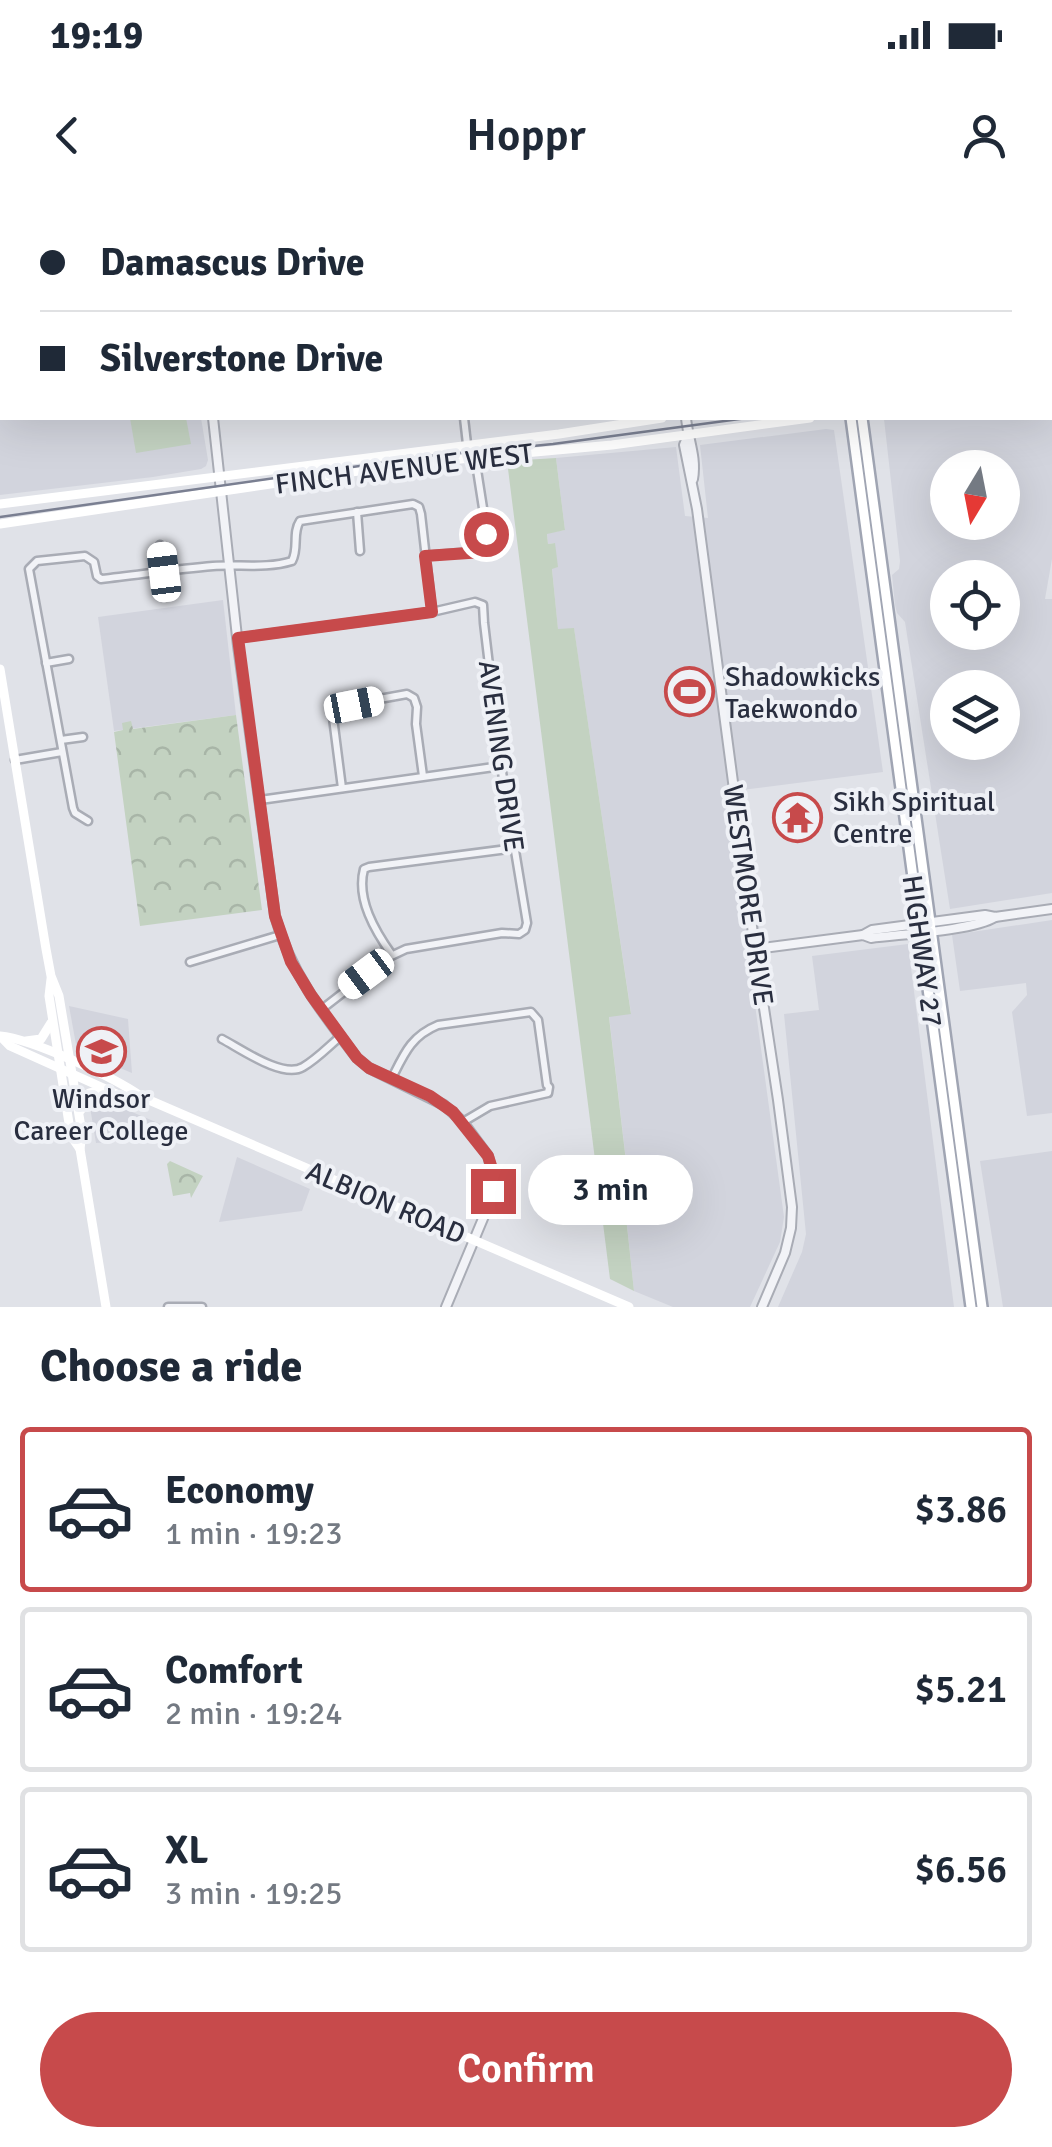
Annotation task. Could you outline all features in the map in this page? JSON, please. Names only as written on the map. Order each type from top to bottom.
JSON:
[{"type":"main road","name":"FINCH AVENUE WEST","points":[[0,504],[649,420]]},
{"type":"main road","name":"FINCH AVENUE WEST","points":[[0,524],[474,456],[582,448],[796,420]]},
{"type":"main road","name":"HIGHWAY 27","points":[[851,420],[971,1307]]},
{"type":"main road","name":"HIGHWAY 27","points":[[862,420],[982,1307]]},
{"type":"main road","points":[[0,669],[51,976],[59,996],[80,1118],[80,1148],[106,1307]]},
{"type":"main road","points":[[51,976],[49,996],[72,1136],[80,1148]]},
{"type":"main road","points":[[24,1041],[42,1039],[53,1019]]},
{"type":"main road","name":"ALBION ROAD","points":[[1,1037],[10,1046],[108,1090],[142,1097]]},
{"type":"main road","name":"ALBION ROAD","points":[[1,1037],[14,1037],[59,1056],[124,1084],[142,1097],[629,1307]]},
{"type":"main road","points":[[80,1118],[89,1093],[108,1090]]},
{"type":"street","points":[[213,420],[238,638],[280,935],[291,962],[363,1064],[430,1096],[463,1122],[488,1156],[494,1175],[492,1198],[446,1307]]},
{"type":"street","points":[[464,420],[466,444]]},
{"type":"street","name":"WESTMORE DRIVE","points":[[686,420],[792,1207],[785,1253],[762,1307]]},
{"type":"street","points":[[425,556],[483,552],[487,548],[474,456]]},
{"type":"street","points":[[88,820],[72,808],[28,568],[31,565],[85,556],[94,562],[97,576],[102,579],[216,565],[278,564],[292,561],[295,556],[300,520],[413,504],[419,507],[432,612]]},
{"type":"street","points":[[358,512],[360,551]]},
{"type":"street","points":[[160,545],[164,572]]},
{"type":"street","name":"AVENING DRIVE","points":[[238,638],[432,612],[475,602],[483,605],[525,930],[519,934],[406,949],[392,955],[322,1009]]},
{"type":"street","points":[[46,663],[69,659]]},
{"type":"street","points":[[342,788],[334,707],[407,694],[414,698],[416,707],[423,776]]},
{"type":"street","points":[[61,740],[83,737]]},
{"type":"street","points":[[15,760],[62,752]]},
{"type":"street","points":[[260,800],[501,766]]},
{"type":"street","points":[[392,955],[368,913],[363,892],[364,869],[515,848]]},
{"type":"street","points":[[755,949],[985,923],[995,917],[1052,909]]},
{"type":"street","points":[[190,962],[280,935]]},
{"type":"street","points":[[392,1078],[405,1049],[427,1030],[438,1025],[531,1012],[538,1020],[548,1093],[490,1106],[463,1122]]},
{"type":"street","points":[[222,1039],[280,1069],[294,1070],[303,1068],[342,1036]]},
{"type":"street","points":[[168,1307],[198,1307]]},
{"type":"shaded area","points":[[0,420],[201,420],[208,460],[201,469],[0,495]]},
{"type":"shaded area","points":[[884,420],[1052,420],[1052,559],[1045,599],[1052,599],[1052,893],[950,909],[905,622],[895,605],[892,575],[899,569]]},
{"type":"shaded area","points":[[834,430],[883,772],[742,790],[761,943],[747,946],[784,1217],[780,1242],[750,1307],[673,1307],[634,1291],[623,1188],[629,1186],[609,1016],[631,1013],[574,629],[558,630],[552,568],[557,567],[554,543],[548,544],[547,533],[565,530],[556,458],[676,447],[685,516],[708,518],[700,445]]},
{"type":"shaded area","points":[[223,600],[236,715],[114,731],[98,617]]},
{"type":"shaded area","points":[[1052,920],[1052,1113],[1027,1116],[1012,1012],[1027,995],[1026,983],[960,991],[952,935]]},
{"type":"shaded area","points":[[908,944],[954,1307],[778,1307],[806,1234],[784,1014],[819,1010],[812,956]]},
{"type":"shaded area","points":[[69,1006],[128,1019],[132,1073],[77,1050]]},
{"type":"shaded area","points":[[92,1095],[165,1126],[163,1135],[134,1135],[133,1140],[96,1143]]},
{"type":"shaded area","points":[[1052,1151],[1052,1307],[1003,1307],[980,1161]]},
{"type":"shaded area","points":[[237,1157],[310,1189],[302,1211],[219,1222]]},
{"type":"green space","points":[[130,420],[186,420],[191,444],[136,453]]},
{"type":"green space","points":[[556,458],[565,530],[547,534],[548,544],[555,543],[558,567],[552,569],[558,629],[574,628],[631,1014],[609,1017],[629,1187],[623,1189],[634,1291],[610,1279],[507,461]]},
{"type":"green space","points":[[236,715],[262,910],[140,926],[114,732],[123,730],[122,723],[131,721],[133,729]]},
{"type":"green space","points":[[170,1161],[203,1176],[191,1198],[190,1193],[173,1196],[167,1164]]},
{"type":"tram line","points":[[0,517],[430,456],[732,420]]},
{"type":"place","name":"Shadowkicks Taekwondo","points":[[690,692]]},
{"type":"place","name":"Sikh Spiritual Centre","points":[[798,817]]},
{"type":"place","name":"Windsor Career College","points":[[101,1051]]},
{"type":"route","points":[[486,534],[487,548],[483,552],[425,556],[432,612],[238,638],[275,916],[286,952],[311,995],[363,1064],[430,1096],[463,1122],[488,1156],[494,1175],[493,1191]]}]
